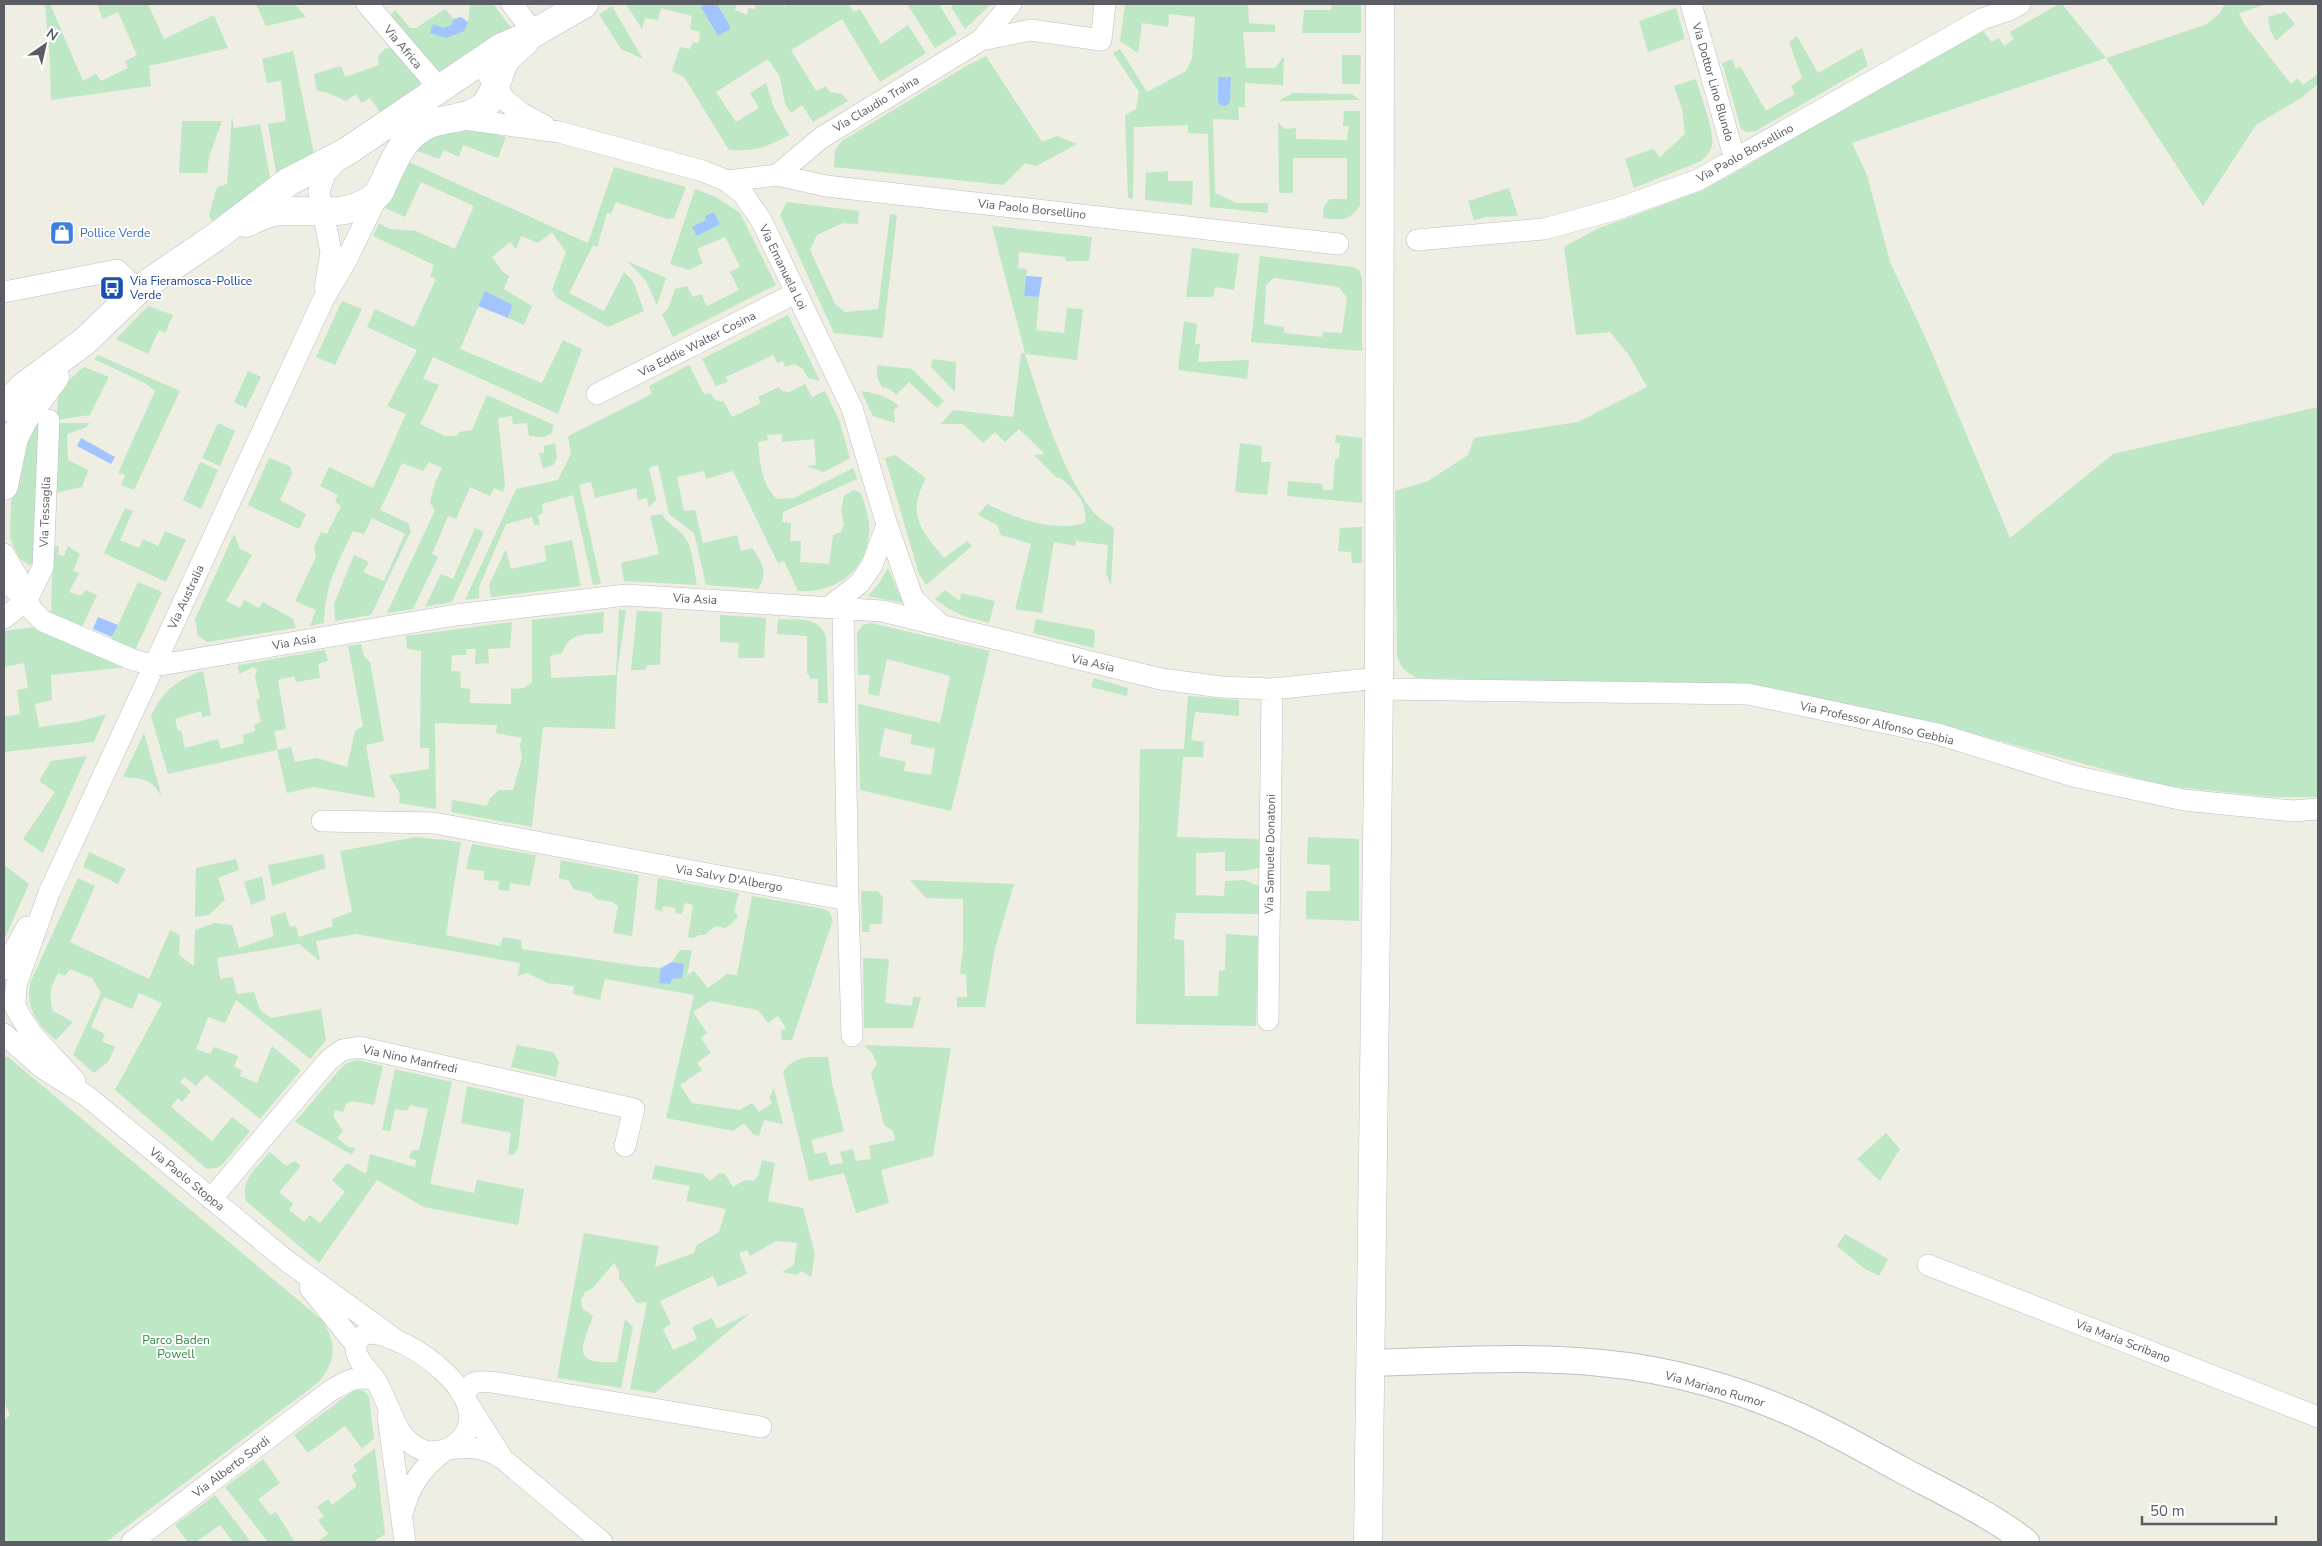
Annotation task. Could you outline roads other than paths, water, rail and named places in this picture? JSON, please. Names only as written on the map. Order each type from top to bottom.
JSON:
[{"type":"main road","points":[[4,407],[23,387],[84,341],[138,290],[217,236],[288,182],[346,152],[500,48],[534,33],[584,4]]},
{"type":"main road","points":[[1368,1542],[1379,684],[1380,4]]},
{"type":"main road","points":[[217,236],[268,213],[323,213],[352,209],[373,198],[379,193],[395,159],[409,137],[421,127],[434,122],[456,118],[484,107],[492,97],[495,84],[506,60],[534,33]]},
{"type":"main road","points":[[4,486],[14,438],[24,418],[84,341]]},
{"type":"street","name":"Via Africa","points":[[367,4],[440,90]]},
{"type":"street","points":[[512,4],[534,33]]},
{"type":"street","name":"Via Claudio Traina","points":[[777,176],[820,138],[981,40],[1011,4]]},
{"type":"street","name":"Via Claudio Traina","points":[[981,40],[1031,30],[1101,40],[1106,4]]},
{"type":"street","name":"Via Dottor Lino Blundo","points":[[1691,4],[1735,160]]},
{"type":"street","name":"Via Paolo Borsellino","points":[[1417,240],[1544,229],[1640,201],[1698,180],[1982,19],[2010,10],[2020,4]]},
{"type":"street","points":[[469,69],[480,71],[495,84],[505,100],[521,113],[559,132]]},
{"type":"street","points":[[456,118],[559,132]]},
{"type":"street","name":"Via Emanuela Loi","points":[[559,132],[703,171],[726,181],[743,194],[761,220],[852,408],[887,525],[913,600],[943,627]]},
{"type":"street","points":[[323,300],[331,252],[319,192],[325,173],[346,152]]},
{"type":"street","name":"Via Paolo Borsellino","points":[[726,181],[777,176],[826,186],[1338,244]]},
{"type":"street","points":[[323,300],[346,262],[379,193]]},
{"type":"street","points":[[276,212],[307,222],[329,242]]},
{"type":"street","points":[[4,292],[117,270],[138,290]]},
{"type":"street","name":"Via Eddie Walter Cosina","points":[[597,394],[796,293]]},
{"type":"street","name":"Via Australia","points":[[49,893],[323,300]]},
{"type":"street","name":"Via Tessaglia","points":[[27,600],[43,567],[49,420]]},
{"type":"street","points":[[852,1036],[836,608],[860,582],[872,564],[887,525]]},
{"type":"street","points":[[4,554],[18,578],[27,600]]},
{"type":"street","points":[[4,580],[27,600]]},
{"type":"street","name":"Via Asia","points":[[27,600],[32,610],[43,621],[132,659],[154,666],[456,615],[626,595],[882,611],[1162,679],[1221,687],[1272,689],[1379,684]]},
{"type":"street","points":[[4,618],[27,600]]},
{"type":"street","name":"Via Professor Alfonso Gebbia","points":[[1379,684],[1519,691],[1748,694],[1938,734],[2073,776],[2184,800],[2293,811],[2318,809]]},
{"type":"street","name":"Via Samuele Donatoni","points":[[1268,1020],[1272,689]]},
{"type":"street","name":"Via Salvy D'Albergo","points":[[322,821],[434,823],[848,900]]},
{"type":"street","points":[[4,969],[49,893]]},
{"type":"street","points":[[49,893],[16,985],[7,1016],[41,1067],[88,1097]]},
{"type":"street","points":[[7,1016],[59,1062],[88,1097]]},
{"type":"street","name":"Via Nino Manfredi","points":[[212,1198],[328,1061],[342,1050],[359,1047],[634,1109],[625,1146]]},
{"type":"street","name":"Via Paolo Stoppa","points":[[88,1097],[287,1261],[407,1346]]},
{"type":"street","name":"Via Paolo Stoppa","points":[[287,1261],[356,1346],[358,1356],[376,1381],[401,1432],[415,1447],[434,1452],[447,1450]]},
{"type":"street","name":"Via Maria Scribano","points":[[1928,1265],[2318,1417]]},
{"type":"street","points":[[356,1346],[360,1338],[369,1333],[407,1346],[498,1383]]},
{"type":"street","name":"Via Alberto Sordi","points":[[330,1391],[347,1366],[356,1346]]},
{"type":"street","points":[[407,1346],[436,1364],[466,1399],[503,1459]]},
{"type":"street","name":"Via Mariano Rumor","points":[[1371,1363],[1548,1360],[1626,1366],[1698,1381],[1758,1399],[1800,1416],[1949,1496],[2026,1542]]},
{"type":"street","name":"Via Alberto Sordi","points":[[132,1542],[330,1391],[352,1379],[362,1377],[376,1381]]},
{"type":"street","points":[[402,1517],[412,1485],[422,1470],[461,1440],[467,1431],[470,1416],[466,1390],[473,1382],[498,1383],[761,1427]]},
{"type":"street","points":[[386,1402],[405,1542]]},
{"type":"street","points":[[447,1450],[479,1447],[503,1459],[602,1542]]},
{"type":"water","points":[[707,4],[717,4],[731,28],[718,36],[701,7]]},
{"type":"water","points":[[461,17],[468,22],[464,31],[446,38],[430,33],[433,24],[443,28],[451,25],[454,19]]},
{"type":"water","points":[[1218,77],[1231,77],[1230,102],[1226,106],[1220,105],[1218,101]]},
{"type":"water","points":[[714,212],[720,224],[697,236],[692,227],[706,220],[705,216]]},
{"type":"water","points":[[1026,276],[1042,277],[1039,297],[1024,296]]},
{"type":"water","points":[[485,291],[513,305],[508,318],[478,306]]},
{"type":"water","points":[[81,438],[115,457],[111,464],[77,446]]},
{"type":"water","points":[[98,617],[118,625],[112,637],[93,629]]},
{"type":"water","points":[[672,962],[684,964],[682,978],[672,979],[670,984],[659,983],[661,968]]},
{"type":"place","name":"Pollice Verde","points":[[62,233]]},
{"type":"place","name":"Via Fieramosca-Pollice Verde","points":[[112,288]]},
{"type":"park label","name":"Parco Baden Powell","points":[[176,1347]]}]
